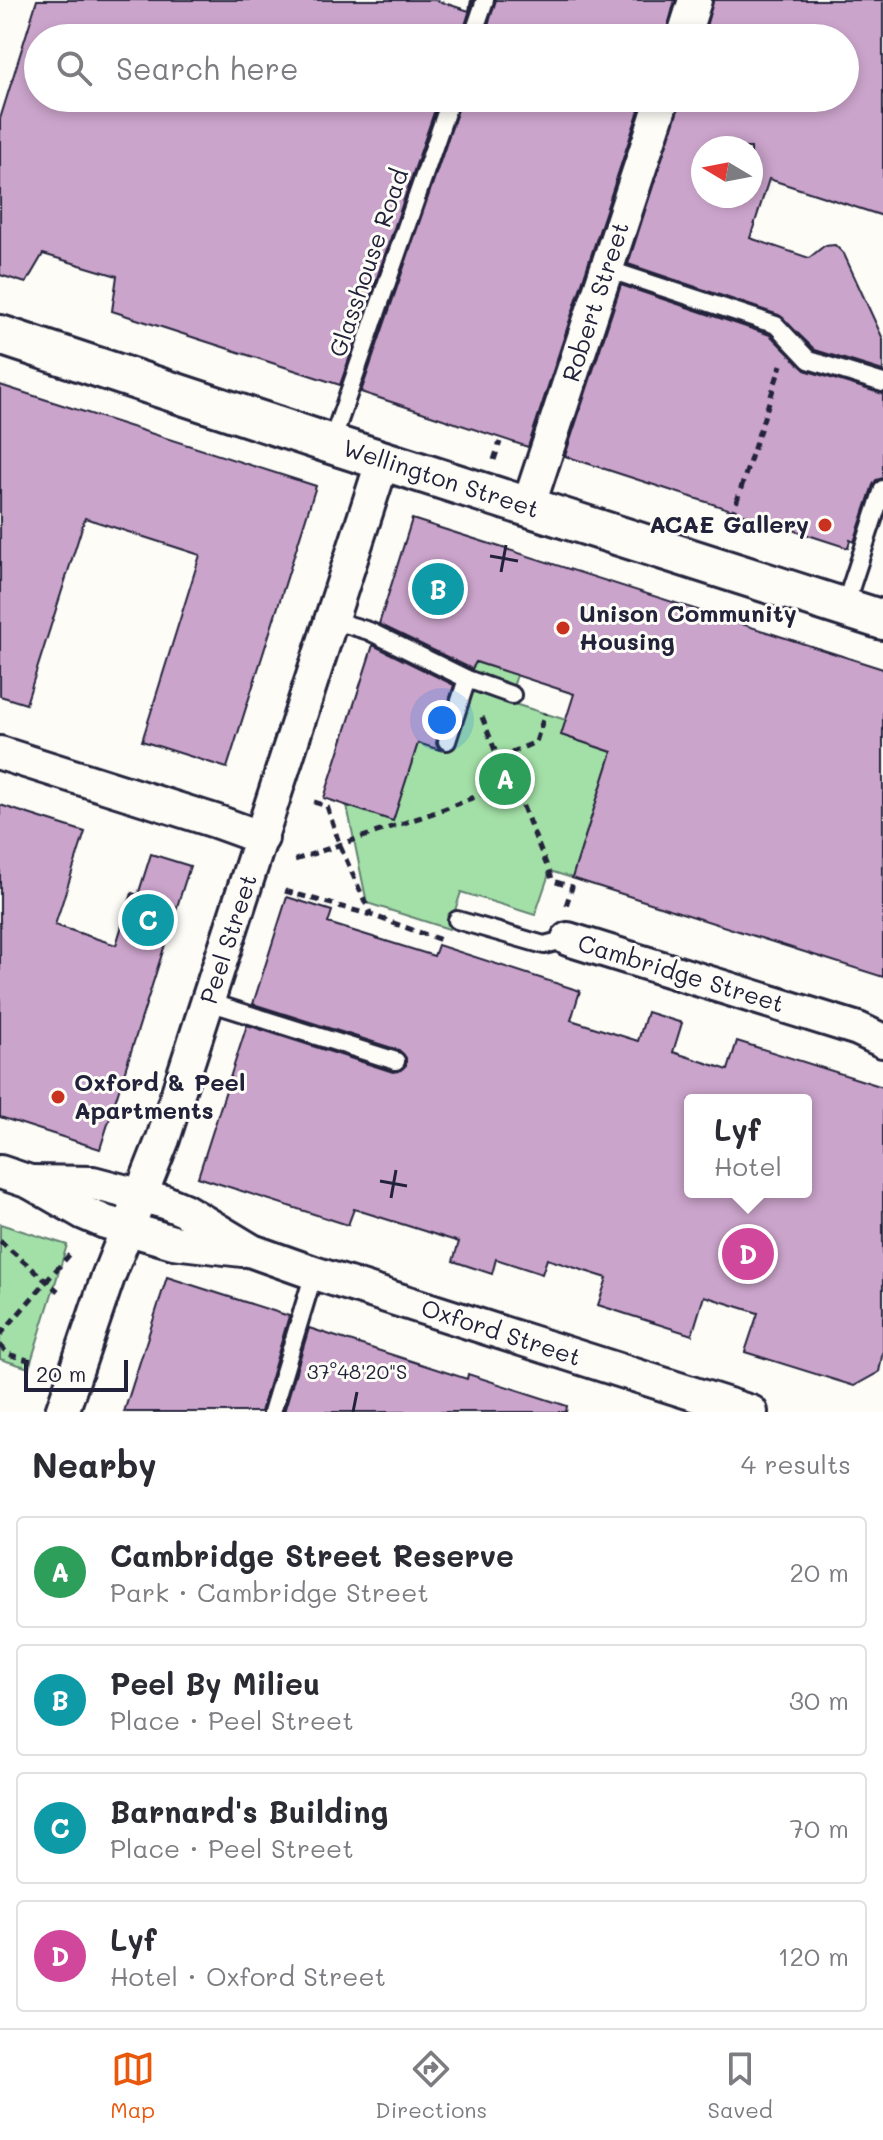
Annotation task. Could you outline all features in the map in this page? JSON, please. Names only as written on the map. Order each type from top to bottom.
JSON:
[{"type":"street","points":[[687,24],[695,0]]},
{"type":"street","name":"Robert Street","points":[[528,507],[658,112]]},
{"type":"street","name":"Wellington Street","points":[[0,335],[883,620]]},
{"type":"street","name":"Peel Street","points":[[62,1412],[108,1277],[163,1139],[383,460]]},
{"type":"street","points":[[0,753],[262,838]]},
{"type":"street","name":"Cambridge Street","points":[[568,939],[875,1033]]},
{"type":"street","name":"Oxford Street","points":[[15,1177],[93,1183],[141,1195],[184,1210],[252,1251],[751,1412]]},
{"type":"street","name":"Oxford Street","points":[[15,1177],[84,1213],[127,1229],[173,1242],[252,1251]]},
{"type":"lane","points":[[477,24],[485,0]]},
{"type":"lane","name":"Glasshouse Road","points":[[331,444],[446,112]]},
{"type":"lane","points":[[607,269],[776,325],[809,360],[883,383]]},
{"type":"lane","points":[[844,608],[883,489]]},
{"type":"lane","points":[[332,620],[369,631],[467,679],[512,695]]},
{"type":"lane","points":[[447,741],[467,679]]},
{"type":"lane","name":"Cambridge Street","points":[[457,920],[544,945],[568,939]]},
{"type":"lane","points":[[209,1002],[396,1061]]},
{"type":"lane","points":[[272,1412],[314,1273]]},
{"type":"path","points":[[732,516],[790,338]]},
{"type":"path","points":[[498,758],[536,742],[545,713]]},
{"type":"path","points":[[485,726],[498,758],[513,782],[553,881],[572,887]]},
{"type":"path","points":[[295,860],[513,782]]},
{"type":"path","points":[[314,802],[327,806],[340,846],[371,915]]},
{"type":"path","points":[[285,891],[371,915],[449,943]]},
{"type":"path","points":[[0,1241],[58,1291]]},
{"type":"path","points":[[0,1335],[70,1254]]},
{"type":"path","points":[[0,1345],[8,1354],[35,1362]]},
{"type":"green space","points":[[475,662],[517,675],[508,702],[566,720],[562,735],[612,752],[572,878],[550,871],[535,915],[461,892],[449,929],[367,903],[347,806],[393,820],[418,743],[440,750],[449,719],[446,714]]},
{"type":"green space","points":[[0,1224],[67,1245],[29,1368],[0,1359]]},
{"type":"building","points":[[37,0],[435,0],[469,11],[473,0],[465,24],[30,24]]},
{"type":"building","points":[[496,0],[675,0],[669,24],[488,24]]},
{"type":"building","points":[[713,0],[883,0],[883,216],[769,179],[763,198],[763,136],[691,136],[691,208],[760,208],[750,238],[809,258],[824,246],[835,245],[844,254],[883,339],[883,371],[815,350],[779,315],[628,264],[677,112],[859,112],[859,24],[707,24]]},
{"type":"building","points":[[24,42],[24,112],[434,112],[340,385],[112,311],[117,276],[43,254],[26,283],[0,275],[0,119]]},
{"type":"building","points":[[457,112],[638,112],[528,447],[361,392]]},
{"type":"building","points":[[621,285],[770,335],[805,370],[883,394],[883,478],[873,485],[854,542],[850,540],[848,548],[565,456]]},
{"type":"building","points":[[0,385],[316,486],[227,768],[142,741],[200,555],[85,518],[26,704],[0,696]]},
{"type":"building","points":[[412,519],[883,669],[883,977],[572,878],[612,752],[561,735],[574,694],[476,662],[472,669],[379,624]]},
{"type":"building","points":[[373,645],[454,685],[437,738],[436,744],[440,750],[418,743],[393,821],[324,798]]},
{"type":"building","points":[[0,805],[85,832],[55,925],[116,945],[132,893],[138,895],[151,854],[190,866],[100,1149],[0,1117]]},
{"type":"building","points":[[287,897],[332,911],[328,923],[434,956],[438,945],[580,991],[571,1020],[638,1041],[647,1012],[682,1023],[673,1052],[728,1070],[737,1041],[883,1087],[883,1351],[879,1372],[854,1386],[745,1352],[758,1313],[704,1296],[692,1335],[598,1305],[607,1278],[547,1259],[542,1274],[496,1259],[492,1274],[453,1261],[459,1242],[354,1209],[348,1225],[198,1177],[247,1025],[393,1072],[406,1065],[406,1058],[399,1050],[253,1004]]},
{"type":"building","points":[[167,1277],[289,1316],[261,1412],[124,1412]]},
{"type":"building","points":[[309,1328],[467,1379],[468,1374],[567,1406],[566,1412],[284,1412]]},
{"type":"place","name":"ACAE Gallery","points":[[825,525]]},
{"type":"place","name":"Peel By Milieu","points":[[438,589]]},
{"type":"place","name":"Unison Community Housing","points":[[563,628]]},
{"type":"place","name":"Cambridge Street Reserve","points":[[505,779]]},
{"type":"place","name":"Barnard's Building","points":[[148,920]]},
{"type":"place","name":"Oxford & Peel Apartments","points":[[58,1097]]},
{"type":"place","name":"Lyf","points":[[748,1254]]}]
